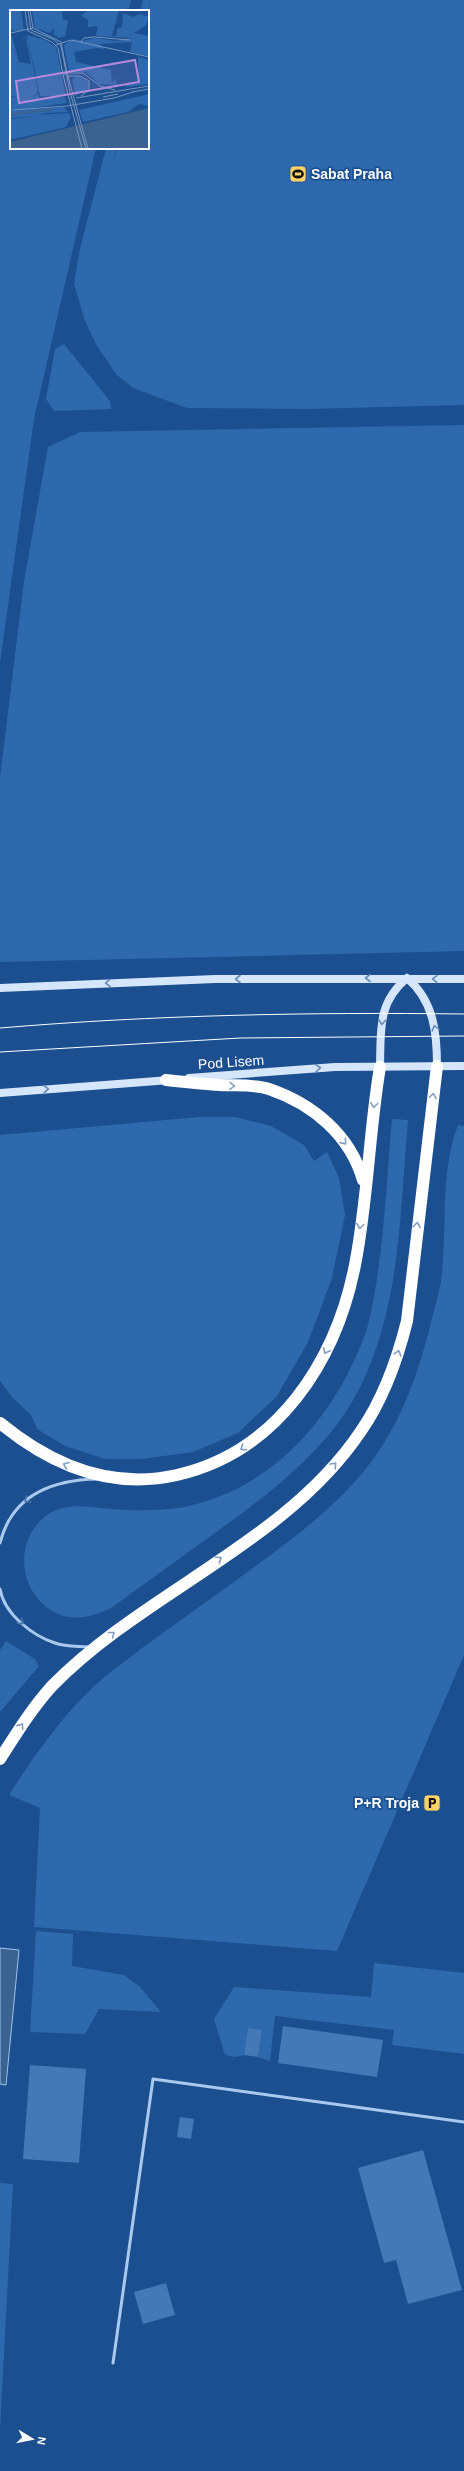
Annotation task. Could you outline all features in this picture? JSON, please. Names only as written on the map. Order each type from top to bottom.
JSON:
[{"type":"highway","points":[[0,1759],[23,1724],[52,1687],[94,1648],[143,1611],[261,1531],[307,1493],[361,1432],[382,1395],[398,1357],[407,1321],[438,1066]]},
{"type":"highway","points":[[0,1423],[48,1457],[77,1469],[116,1479],[155,1480],[200,1470],[241,1450],[272,1427],[300,1396],[322,1358],[342,1315],[355,1264],[366,1188],[374,1104],[380,1067]]},
{"type":"highway","points":[[166,1080],[268,1089],[305,1106],[329,1124],[347,1144],[358,1162],[366,1188]]},
{"type":"main road","points":[[407,978],[419,988],[431,1014],[437,1036],[438,1066]]},
{"type":"main road","points":[[380,1067],[383,1013],[387,999],[407,978]]},
{"type":"main road","points":[[0,988],[215,979],[464,979]]},
{"type":"main road","name":"Pod Lisem","points":[[0,1093],[335,1067],[464,1066]]},
{"type":"lane","points":[[0,1543],[2,1534],[17,1507],[40,1490],[70,1480],[116,1479]]},
{"type":"lane","points":[[0,1590],[1,1595],[15,1616],[34,1634],[56,1644],[94,1648]]},
{"type":"lane","points":[[113,2363],[153,2079],[464,2122]]},
{"type":"shaded area","points":[[0,0],[131,0],[128,10],[10,10],[10,149],[96,149],[34,419],[0,663]]},
{"type":"shaded area","points":[[143,0],[151,0],[148,10],[140,10]]},
{"type":"shaded area","name":"Sabat Praha","points":[[151,0],[464,0],[464,405],[307,409],[187,408],[133,388],[116,374],[97,346],[85,321],[74,284],[79,253],[106,149],[116,149],[113,162],[117,149],[149,149],[149,10]]},
{"type":"shaded area","points":[[64,344],[110,401],[111,409],[54,411],[46,399],[55,349]]},
{"type":"shaded area","points":[[464,425],[464,951],[0,962],[0,778],[24,581],[48,447],[80,432]]},
{"type":"shaded area","points":[[199,1117],[235,1117],[271,1126],[304,1145],[314,1161],[327,1152],[339,1178],[345,1215],[332,1278],[308,1342],[277,1396],[238,1433],[193,1452],[142,1459],[105,1459],[65,1446],[37,1429],[31,1415],[12,1397],[0,1381],[0,1135]]},
{"type":"shaded area","points":[[392,1119],[408,1120],[400,1224],[394,1276],[383,1326],[375,1352],[365,1377],[346,1412],[311,1454],[265,1496],[111,1608],[90,1616],[76,1618],[54,1612],[42,1603],[33,1592],[27,1579],[24,1565],[25,1551],[29,1538],[36,1526],[47,1515],[63,1508],[79,1506],[131,1510],[157,1510],[184,1507],[212,1500],[237,1489],[283,1458],[321,1417],[337,1394],[362,1344],[375,1293],[382,1243]]},
{"type":"shaded area","points":[[458,1125],[464,1126],[464,1655],[337,1951],[34,1927],[40,1808],[9,1795],[31,1761],[56,1728],[82,1698],[112,1671],[288,1542],[326,1511],[359,1477],[374,1458],[395,1424],[402,1410],[419,1365],[440,1286],[443,1261],[448,1163]]},
{"type":"shaded area","points":[[6,1641],[35,1659],[39,1666],[0,1712],[0,1650]]},
{"type":"shaded area","points":[[36,1931],[73,1934],[72,1966],[124,1975],[140,1987],[161,2012],[99,2009],[85,2034],[30,2032]]},
{"type":"shaded area","points":[[0,1948],[19,1950],[6,2085],[0,2084]]},
{"type":"shaded area","points":[[374,1963],[464,1973],[464,2054],[392,2045],[394,2030],[275,2016],[270,2061],[258,2057],[262,2030],[248,2029],[244,2055],[235,2057],[225,2055],[214,2019],[234,1987],[371,1997]]},
{"type":"shaded area","points":[[0,2183],[13,2184],[0,2429]]},
{"type":"building","points":[[283,2026],[383,2040],[377,2077],[278,2063]]},
{"type":"building","points":[[248,2028],[262,2030],[258,2057],[244,2055]]},
{"type":"building","points":[[30,2065],[86,2069],[79,2163],[23,2159]]},
{"type":"building","points":[[180,2117],[194,2119],[191,2139],[177,2137]]},
{"type":"building","points":[[423,2150],[462,2290],[408,2304],[396,2260],[384,2263],[358,2168]]},
{"type":"building","points":[[166,2283],[175,2315],[143,2324],[134,2292]]},
{"type":"tram line","points":[[0,1028],[116,1020],[232,1015],[464,1014]]},
{"type":"tram line","points":[[0,1052],[240,1038],[464,1036]]},
{"type":"place","name":"Sabat Praha","points":[[298,174]]},
{"type":"place","name":"P+R Troja","points":[[432,1803]]}]
